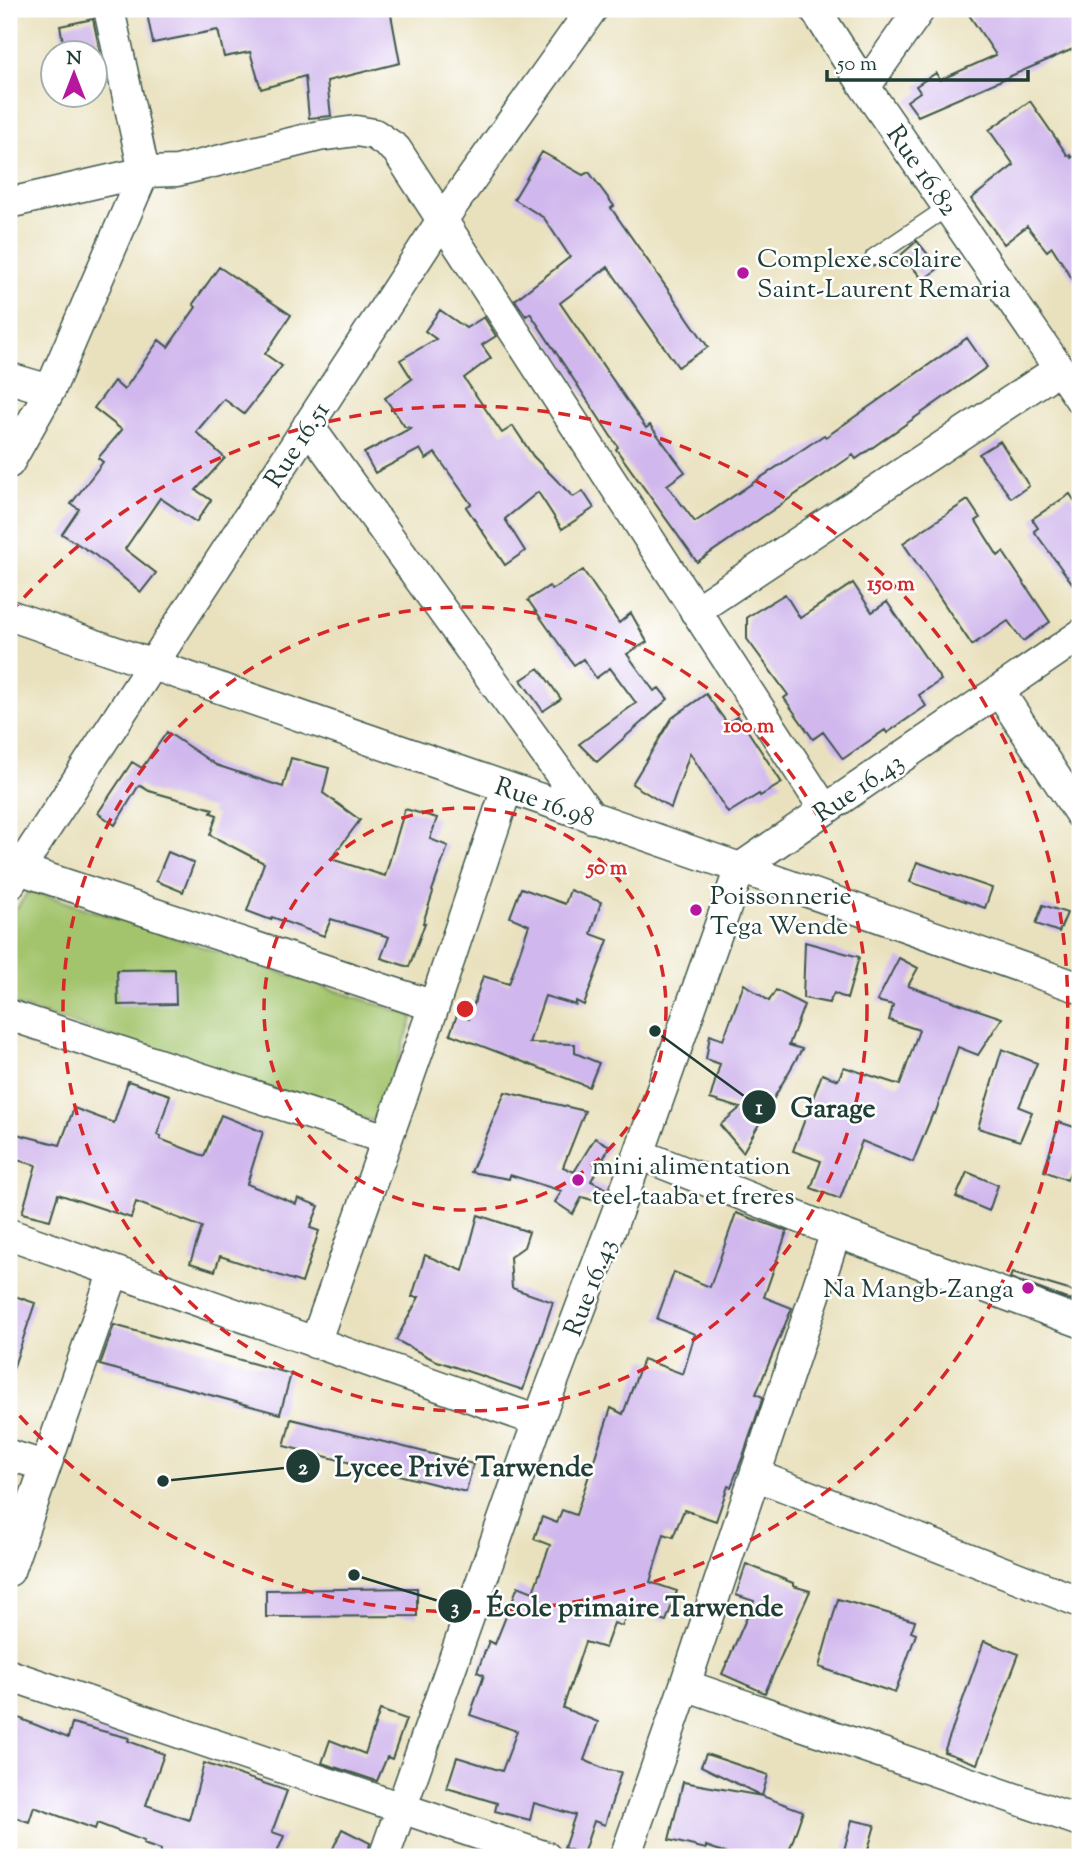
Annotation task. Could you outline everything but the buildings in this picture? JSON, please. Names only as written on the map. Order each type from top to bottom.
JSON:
[{"type":"street","points":[[9,463],[50,390],[144,172],[109,9]]},
{"type":"street","name":"Rue 16.51","points":[[14,877],[442,220],[592,9]]},
{"type":"street","name":"Rue 16.82","points":[[815,9],[865,87],[1080,399]]},
{"type":"street","points":[[865,87],[920,9]]},
{"type":"street","points":[[9,203],[144,172],[177,171],[319,135],[365,132],[374,134],[396,149],[825,810]]},
{"type":"street","points":[[695,611],[1059,369]]},
{"type":"street","points":[[9,378],[50,390]]},
{"type":"street","points":[[308,425],[592,818]]},
{"type":"street","name":"Rue 16.98","points":[[9,615],[1080,988]]},
{"type":"street","name":"Rue 16.43","points":[[384,1857],[538,1421],[639,1154],[740,868],[1080,635]]},
{"type":"street","points":[[999,691],[1080,814]]},
{"type":"street","points":[[315,1343],[434,1006],[507,788]]},
{"type":"street","points":[[14,877],[434,1006]]},
{"type":"street","points":[[9,1016],[386,1139]]},
{"type":"street","points":[[639,1154],[836,1232],[1080,1322]]},
{"type":"street","points":[[625,1857],[836,1232]]},
{"type":"street","points":[[9,1234],[538,1421]]},
{"type":"street","points":[[9,1571],[114,1272]]},
{"type":"street","points":[[9,1455],[45,1466]]},
{"type":"street","points":[[755,1475],[1080,1602]]},
{"type":"street","points":[[9,1675],[546,1857]]},
{"type":"street","points":[[685,1685],[1080,1821]]},
{"type":"lane","points":[[874,257],[948,207]]},
{"type":"green space","points":[[29,890],[413,1016],[378,1123],[9,1003],[9,920]]},
{"type":"place","name":"Complexe scolaire Saint-Laurent Remaria","points":[[743,273]]},
{"type":"place","name":"Poissonnerie Tega Wende","points":[[696,910]]},
{"type":"place","name":"Garage","points":[[655,1031]]},
{"type":"place","name":"mini alimentation teel-taaba et freres","points":[[578,1180]]},
{"type":"place","name":"Na Mangb-Zanga","points":[[1028,1288]]},
{"type":"place","name":"Lycee Privé Tarwende","points":[[163,1481]]},
{"type":"place","name":"École primaire Tarwende","points":[[354,1575]]}]
